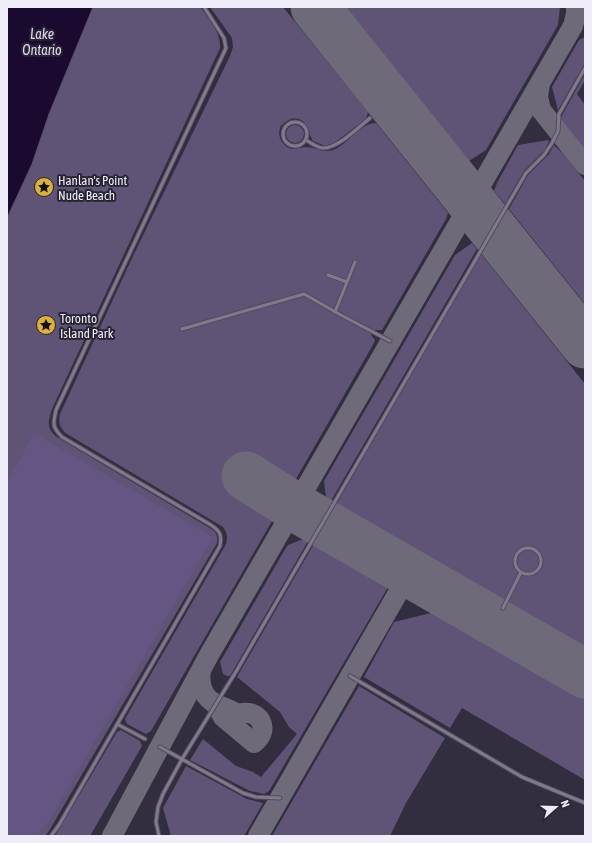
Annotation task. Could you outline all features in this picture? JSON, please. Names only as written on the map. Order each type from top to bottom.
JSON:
[{"type":"lane","points":[[51,836],[59,825],[220,546],[222,537],[219,530],[211,525],[62,437],[55,430],[53,422],[56,410],[226,48],[224,38],[204,7]]},
{"type":"lane","points":[[159,836],[156,822],[158,806],[163,794],[237,670],[526,173],[544,155],[552,143],[558,131],[559,114],[585,68]]},
{"type":"lane","points":[[306,140],[322,148],[338,144],[370,118]]},
{"type":"lane","points":[[291,122],[299,122],[307,132],[306,140],[296,146],[288,145],[283,139],[282,131],[284,127],[291,122]]},
{"type":"lane","points":[[335,312],[355,262]]},
{"type":"lane","points":[[328,275],[347,282]]},
{"type":"lane","points":[[182,329],[304,294],[390,341]]},
{"type":"lane","points":[[526,549],[534,550],[540,556],[540,568],[529,574],[521,572],[516,566],[516,557],[519,553],[526,549]]},
{"type":"lane","points":[[503,608],[521,572]]},
{"type":"lane","points":[[350,676],[522,777],[585,803]]},
{"type":"lane","points":[[117,724],[145,739]]},
{"type":"lane","points":[[160,747],[243,792],[256,797],[280,798]]},
{"type":"shaded area","name":"Toronto Island Park","points":[[93,7],[200,7],[211,21],[219,37],[220,48],[52,409],[49,424],[51,431],[57,437],[213,530],[217,536],[217,543],[49,831],[45,836],[7,836],[7,218],[32,164],[49,114]]},
{"type":"shaded area","points":[[210,7],[283,7],[368,112],[366,119],[334,143],[325,146],[313,141],[306,125],[303,122],[296,119],[290,119],[281,126],[279,130],[279,135],[285,146],[293,149],[305,147],[326,151],[333,150],[339,147],[364,126],[376,123],[448,213],[446,219],[382,330],[373,330],[371,335],[375,340],[374,343],[293,484],[292,485],[252,462],[236,491],[276,514],[151,731],[146,734],[127,724],[125,719],[226,544],[226,533],[223,527],[67,434],[59,423],[59,417],[133,256],[230,56],[233,47],[232,38]]},
{"type":"shaded area","points":[[346,7],[560,7],[558,25],[486,150],[469,161]]},
{"type":"shaded area","points":[[585,37],[585,63],[558,110],[552,87],[579,40]]},
{"type":"shaded area","points":[[585,74],[585,80],[577,94],[585,105],[585,150],[560,119]]},
{"type":"shaded area","points":[[291,125],[299,125],[304,130],[302,141],[299,143],[291,143],[286,138],[286,130]]},
{"type":"shaded area","points":[[549,141],[545,150],[524,171],[505,204],[494,191],[518,145]]},
{"type":"shaded area","points":[[554,145],[585,181],[585,304],[509,209],[528,175],[549,154]]},
{"type":"shaded area","points":[[472,243],[477,249],[327,506],[324,481],[455,255]]},
{"type":"shaded area","points":[[481,254],[585,384],[585,655],[337,512],[334,508]]},
{"type":"shaded area","points":[[34,433],[213,537],[50,819],[37,836],[7,836],[7,483]]},
{"type":"shaded area","points":[[311,536],[230,676],[223,674],[220,662],[284,551],[288,545]]},
{"type":"shaded area","points":[[319,540],[391,582],[269,791],[264,794],[250,791],[190,760],[203,739],[236,766],[253,772],[261,777],[297,734],[289,727],[280,712],[237,677],[315,542]]},
{"type":"shaded area","points":[[443,610],[585,692],[585,780],[462,708],[450,728],[364,677],[394,622]]},
{"type":"shaded area","points":[[359,686],[445,738],[406,803],[390,836],[272,836]]},
{"type":"shaded area","points":[[121,730],[140,741],[142,746],[90,836],[55,836],[117,732]]},
{"type":"shaded area","points":[[186,766],[247,799],[263,803],[244,836],[171,836],[163,808]]},
{"type":"water","name":"Lake Ontario","points":[[7,7],[93,7],[49,114],[32,164],[7,218]]},
{"type":"taxiway","points":[[112,836],[209,655],[573,26],[576,7]]},
{"type":"taxiway","points":[[540,83],[538,97],[541,110],[585,165]]},
{"type":"taxiway","points":[[258,836],[410,572]]},
{"type":"taxiway","points":[[201,670],[203,690],[209,699],[237,714],[245,713],[257,716],[262,726],[262,732],[254,743],[223,717],[215,703]]},
{"type":"runway","points":[[315,7],[585,344]]},
{"type":"runway","points":[[246,476],[295,507],[585,674]]},
{"type":"place","name":"Hanlan's Point Nude Beach","points":[[44,187]]},
{"type":"place","name":"Toronto Island Park","points":[[46,325]]}]
